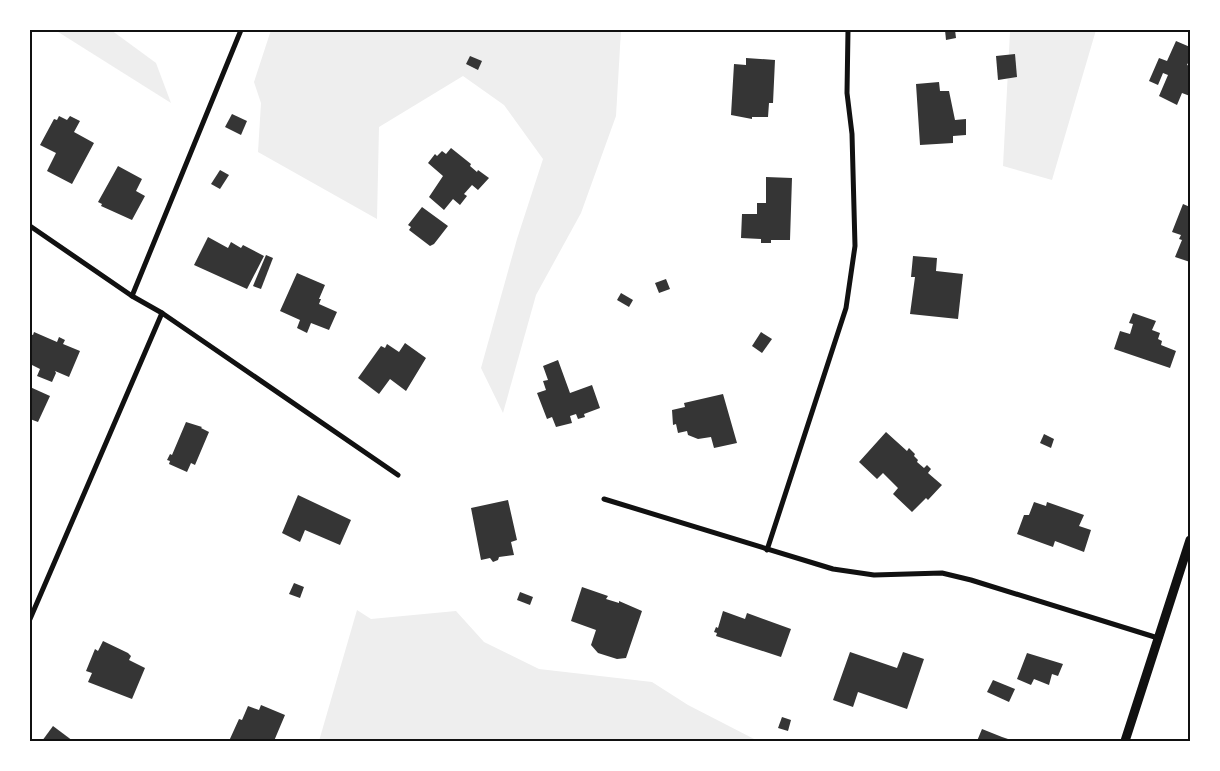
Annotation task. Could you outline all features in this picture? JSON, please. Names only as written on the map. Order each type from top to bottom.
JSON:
[{"type":"street","points":[[132,296],[241,30]]},
{"type":"street","points":[[767,550],[846,308],[855,246],[852,134],[847,93],[848,30]]},
{"type":"street","points":[[30,226],[132,296],[162,312],[398,475]]},
{"type":"street","points":[[30,619],[162,312]]},
{"type":"street","points":[[604,499],[834,569],[874,576],[942,573],[971,580],[1158,638]]},
{"type":"street","points":[[1125,741],[1190,540]]},
{"type":"shaded area","points":[[55,30],[111,30],[156,63],[171,103]]},
{"type":"shaded area","points":[[271,30],[621,30],[616,116],[581,213],[536,295],[503,413],[481,368],[517,239],[543,159],[504,105],[463,76],[379,127],[377,219],[258,152],[261,103],[254,82]]},
{"type":"shaded area","points":[[1008,30],[1096,30],[1052,180],[1003,166],[1010,32]]},
{"type":"shaded area","points":[[357,610],[371,619],[456,611],[484,642],[539,669],[652,682],[688,705],[758,741],[319,741]]},
{"type":"building","points":[[945,30],[955,30],[956,38],[946,40]]},
{"type":"building","points":[[1176,41],[1190,47],[1190,59],[1187,65],[1190,66],[1188,81],[1190,82],[1190,96],[1182,93],[1177,105],[1159,96],[1168,75],[1163,73],[1158,85],[1149,81],[1159,58],[1167,61]]},
{"type":"building","points":[[1015,54],[1017,77],[998,80],[996,56]]},
{"type":"building","points":[[470,56],[482,61],[478,70],[466,64]]},
{"type":"building","points":[[746,58],[775,60],[773,103],[769,103],[768,117],[752,117],[752,119],[731,115],[734,64],[746,65]]},
{"type":"building","points":[[939,82],[940,91],[949,91],[955,120],[966,119],[966,135],[953,136],[953,143],[920,145],[916,84]]},
{"type":"building","points":[[232,114],[247,121],[241,135],[225,127]]},
{"type":"building","points":[[59,116],[67,120],[70,116],[80,121],[74,132],[94,143],[72,184],[47,171],[56,153],[40,145],[54,119],[57,120]]},
{"type":"building","points":[[451,148],[471,164],[470,166],[477,172],[478,170],[489,178],[478,190],[472,185],[464,194],[467,196],[460,205],[453,199],[444,210],[429,197],[443,176],[428,163],[435,154],[437,156],[442,151],[446,154]]},
{"type":"building","points":[[118,166],[142,179],[136,191],[145,196],[132,220],[101,206],[102,204],[98,202]]},
{"type":"building","points":[[220,170],[229,175],[220,189],[211,184]]},
{"type":"building","points":[[766,177],[792,178],[790,240],[771,240],[771,243],[761,243],[761,239],[741,238],[742,214],[757,214],[757,203],[766,203]]},
{"type":"building","points":[[1183,204],[1190,207],[1190,262],[1175,257],[1182,240],[1179,239],[1181,235],[1172,232]]},
{"type":"building","points":[[422,207],[448,226],[434,244],[430,246],[409,230],[411,227],[408,225]]},
{"type":"building","points":[[208,237],[228,248],[231,242],[241,248],[243,245],[264,256],[247,289],[194,265]]},
{"type":"building","points":[[266,255],[273,258],[261,289],[253,286]]},
{"type":"building","points":[[913,256],[937,258],[936,271],[963,274],[958,319],[910,314],[915,277],[911,277]]},
{"type":"building","points":[[297,273],[325,285],[319,299],[321,299],[319,304],[337,312],[329,330],[311,323],[307,333],[297,328],[300,320],[280,311]]},
{"type":"building","points":[[666,279],[670,289],[659,293],[655,283]]},
{"type":"building","points":[[621,293],[633,300],[629,307],[617,300]]},
{"type":"building","points":[[1133,313],[1156,321],[1152,330],[1160,333],[1158,339],[1162,341],[1161,345],[1176,351],[1170,368],[1114,349],[1120,331],[1130,334],[1133,324],[1129,323]]},
{"type":"building","points":[[34,332],[57,342],[59,337],[65,340],[63,344],[80,351],[69,377],[55,371],[52,382],[37,376],[40,369],[30,364],[30,334],[33,335]]},
{"type":"building","points":[[761,332],[772,339],[762,353],[752,346]]},
{"type":"building","points":[[405,343],[426,358],[406,391],[390,379],[379,394],[358,378],[381,346],[385,348],[387,344],[399,352]]},
{"type":"building","points":[[558,360],[570,393],[592,385],[600,408],[584,414],[585,417],[578,419],[576,414],[570,416],[572,423],[556,427],[552,417],[547,419],[537,393],[546,390],[543,381],[548,380],[543,366]]},
{"type":"building","points":[[30,387],[50,396],[38,422],[30,419]]},
{"type":"building","points":[[723,394],[737,443],[714,448],[711,437],[698,439],[688,435],[687,431],[678,433],[676,424],[673,425],[672,410],[685,407],[684,403]]},
{"type":"building","points":[[186,422],[202,427],[209,432],[195,465],[191,463],[187,472],[169,464],[170,461],[167,460],[170,454],[172,455]]},
{"type":"building","points":[[886,432],[907,451],[909,448],[915,454],[917,462],[924,468],[927,465],[931,469],[928,473],[942,485],[928,500],[926,498],[912,512],[893,494],[898,488],[883,473],[877,479],[859,462]]},
{"type":"building","points":[[1044,434],[1054,439],[1051,448],[1040,443]]},
{"type":"building","points":[[298,495],[351,520],[340,545],[305,530],[300,542],[282,533]]},
{"type":"building","points":[[508,500],[517,540],[511,542],[514,555],[499,557],[498,560],[493,562],[490,558],[481,560],[471,508]]},
{"type":"building","points":[[1034,502],[1046,506],[1047,502],[1084,515],[1079,526],[1091,530],[1084,552],[1055,541],[1053,547],[1017,534],[1024,515],[1029,515]]},
{"type":"building","points":[[294,583],[304,587],[300,598],[289,594]]},
{"type":"building","points":[[582,587],[608,596],[606,599],[619,603],[619,601],[642,611],[626,658],[617,659],[598,653],[591,645],[596,630],[571,621]]},
{"type":"building","points":[[520,592],[533,597],[530,605],[517,600]]},
{"type":"building","points":[[723,611],[745,619],[747,613],[791,629],[781,657],[716,636],[717,633],[714,632],[716,627],[718,628]]},
{"type":"building","points":[[103,641],[128,653],[131,656],[129,660],[145,668],[132,699],[88,682],[92,673],[86,671],[95,649],[98,651]]},
{"type":"building","points":[[850,652],[897,668],[903,652],[924,659],[907,709],[858,692],[853,707],[833,700]]},
{"type":"building","points":[[1027,653],[1063,664],[1058,676],[1052,674],[1049,685],[1034,679],[1031,685],[1017,679]]},
{"type":"building","points":[[993,680],[1015,689],[1009,702],[987,692]]},
{"type":"building","points":[[261,705],[285,715],[274,741],[229,741],[239,719],[242,720],[248,706],[259,710]]},
{"type":"building","points":[[782,717],[791,720],[788,731],[778,728]]},
{"type":"building","points":[[53,726],[73,741],[42,741]]},
{"type":"building","points":[[982,729],[1002,737],[1014,741],[977,741]]}]
